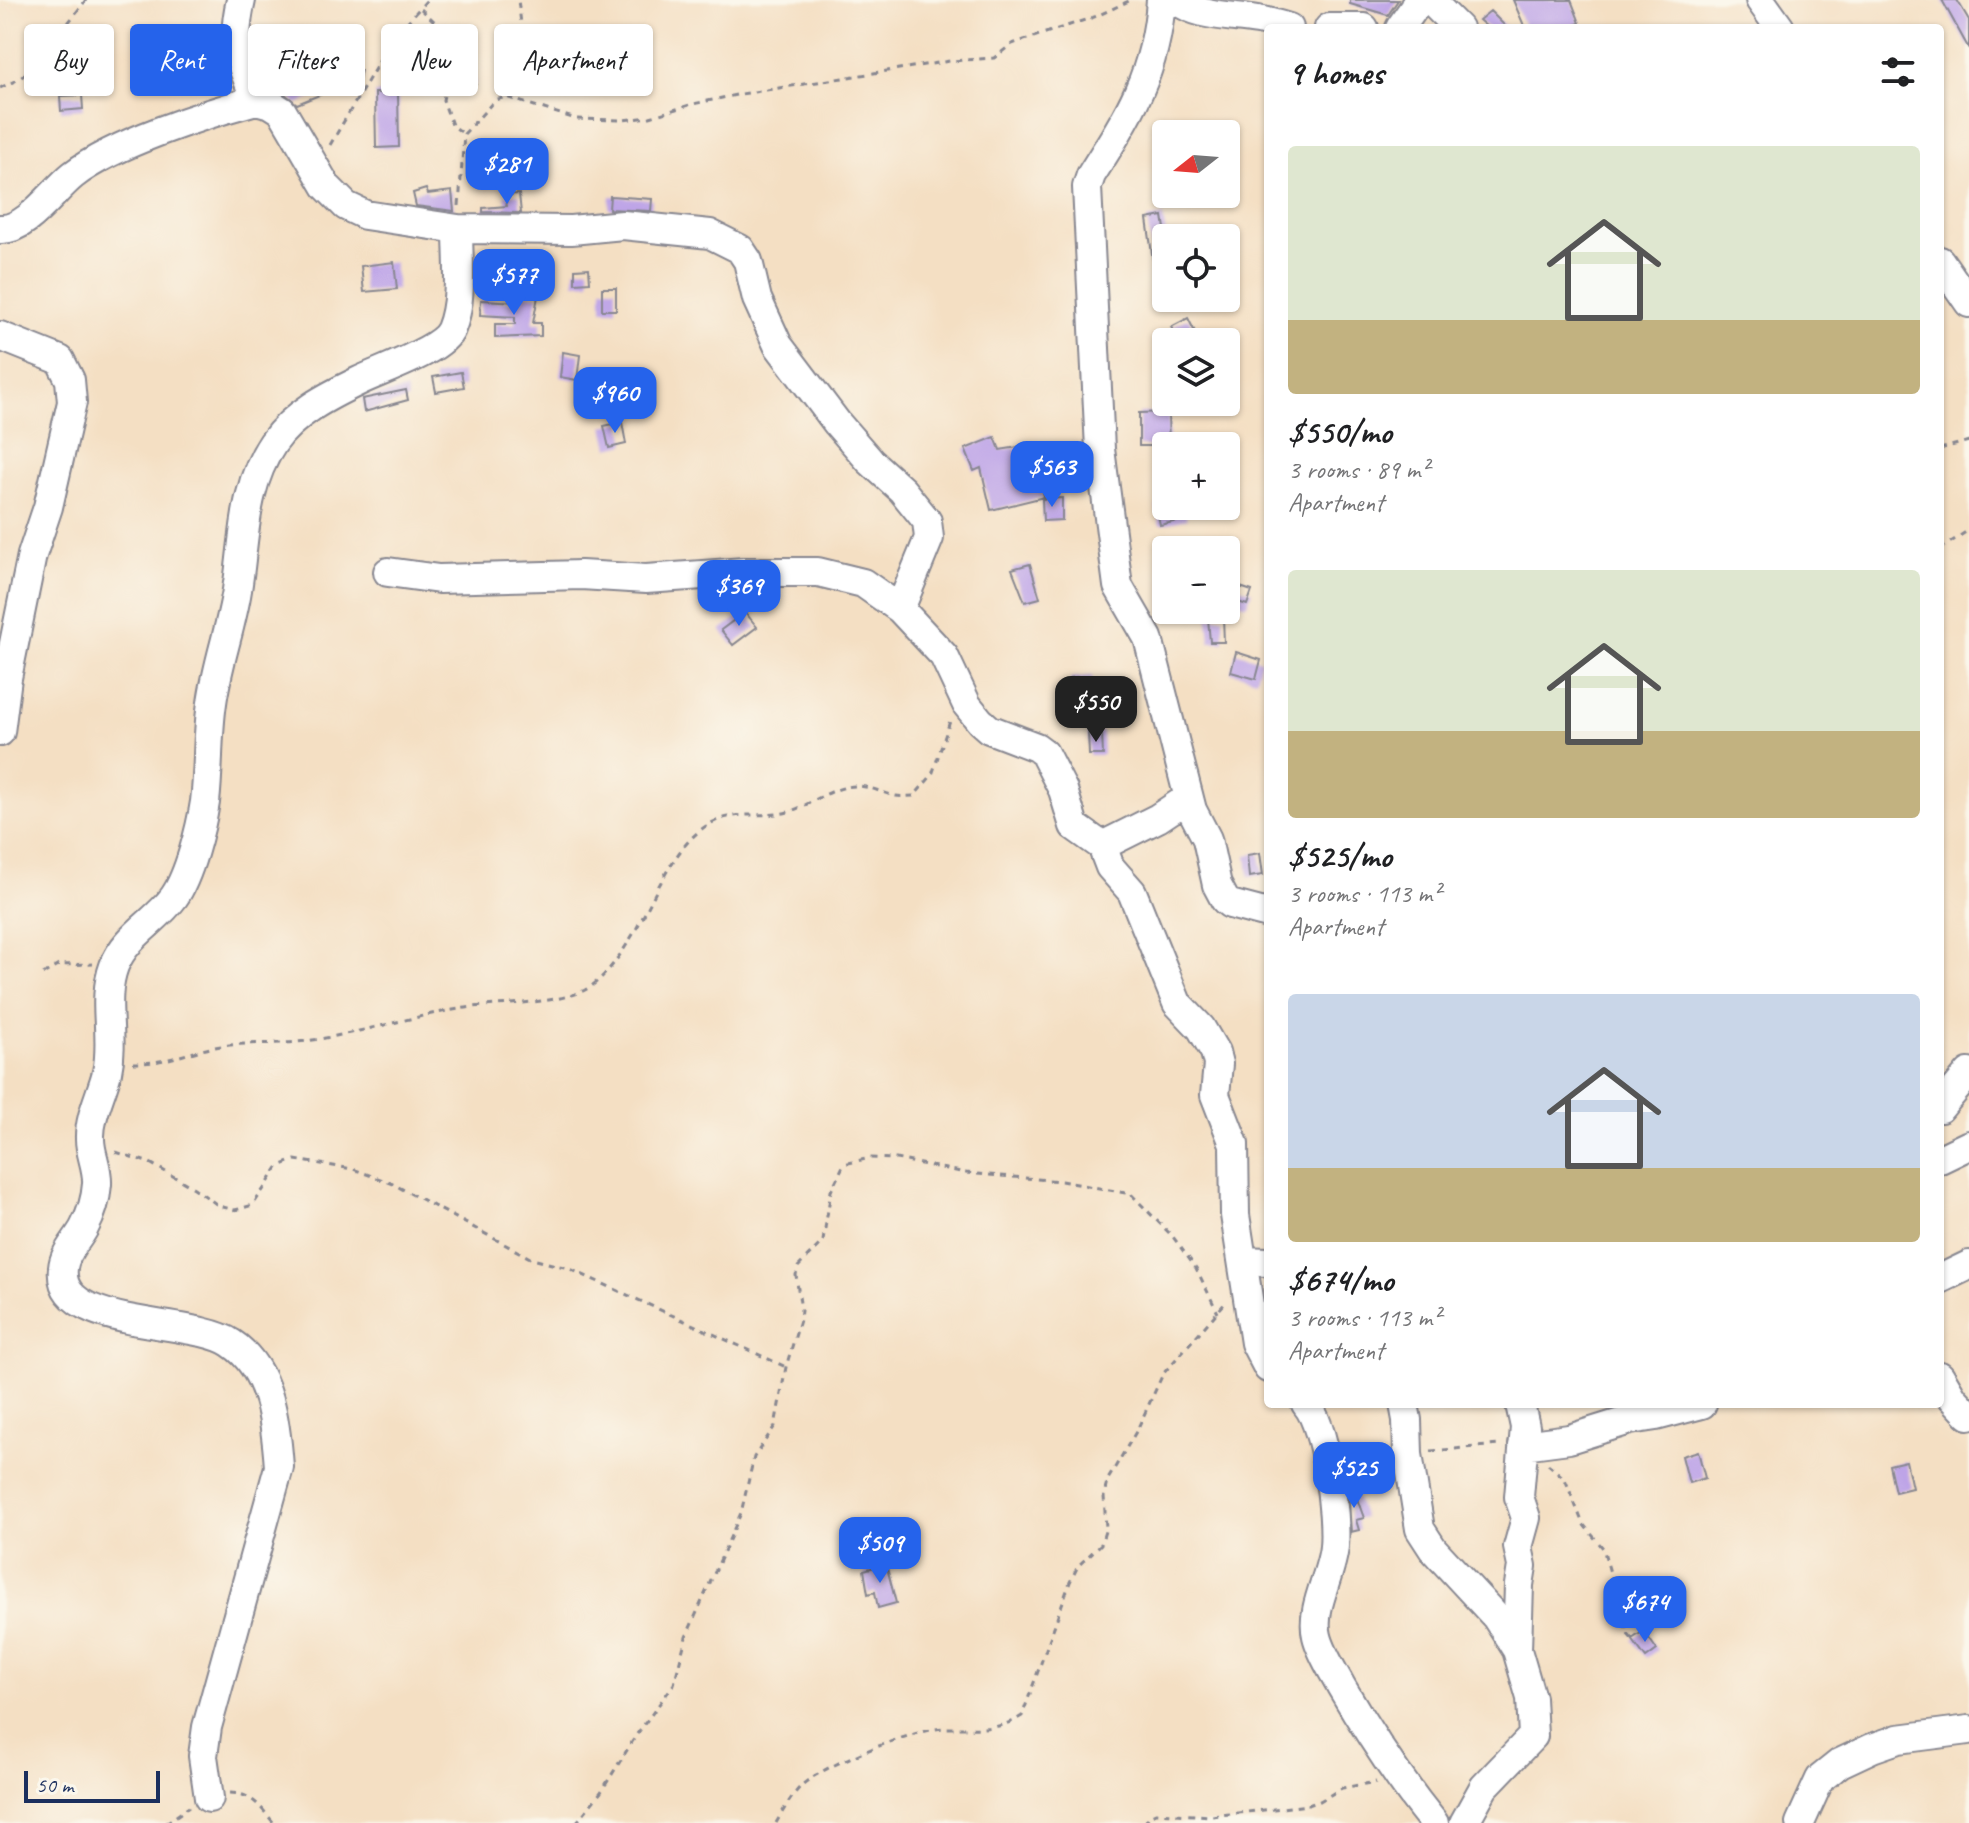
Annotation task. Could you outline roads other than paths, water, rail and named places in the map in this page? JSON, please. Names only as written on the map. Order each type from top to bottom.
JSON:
[{"type":"street","points":[[241,0],[235,45],[256,100]]},
{"type":"street","points":[[1161,0],[1150,67],[1135,103],[1091,175],[1086,197],[1100,449],[1118,586],[1148,638],[1188,798],[1207,839],[1221,894],[1230,904],[1264,913]]},
{"type":"street","points":[[1176,0],[1214,15],[1274,24]]},
{"type":"street","points":[[1403,24],[1417,0]]},
{"type":"street","points":[[1430,0],[1454,24]]},
{"type":"street","points":[[0,229],[21,223],[73,175],[101,158],[161,132],[256,100],[271,104],[287,117],[317,174],[346,206],[365,215],[458,229],[571,230],[623,225],[710,234],[730,242],[740,249],[748,261],[757,299],[778,345],[837,423],[870,461],[902,490],[927,521],[929,538],[900,609]]},
{"type":"street","points":[[209,1798],[203,1756],[207,1727],[279,1467],[276,1423],[268,1397],[251,1363],[231,1343],[201,1330],[102,1313],[82,1305],[68,1294],[62,1281],[63,1263],[84,1227],[97,1184],[89,1140],[109,1059],[108,984],[116,961],[133,936],[175,896],[194,846],[205,803],[212,701],[236,596],[246,516],[256,474],[274,442],[297,417],[362,379],[407,361],[448,335],[455,315],[458,229]]},
{"type":"street","points":[[1944,267],[1969,303]]},
{"type":"street","points":[[0,336],[60,360],[70,380],[72,402],[48,507],[32,555],[7,678],[0,732]]},
{"type":"street","points":[[388,572],[439,579],[581,575],[646,579],[745,572],[818,572],[863,583],[900,609],[944,656],[967,705],[989,729],[1044,753],[1063,790],[1074,826],[1102,846],[1110,867],[1132,892],[1177,1003],[1201,1028],[1218,1059],[1215,1095],[1234,1144],[1235,1215],[1252,1266],[1255,1343],[1264,1360]]},
{"type":"street","points":[[1102,846],[1158,818],[1188,798]]},
{"type":"street","points":[[1944,1103],[1969,1073]]},
{"type":"street","points":[[1944,1157],[1969,1145]]},
{"type":"street","points":[[1944,1277],[1969,1265]]},
{"type":"street","points":[[1944,1383],[1969,1415]]},
{"type":"street","points":[[1309,1408],[1318,1423],[1329,1468],[1335,1546],[1317,1615],[1317,1636],[1333,1672],[1361,1720],[1434,1823]]},
{"type":"street","points":[[1405,1408],[1418,1522],[1425,1539],[1496,1617],[1517,1650],[1531,1698],[1534,1732],[1484,1787],[1464,1823]]},
{"type":"street","points":[[1517,1650],[1522,1566],[1518,1543],[1526,1518],[1518,1494],[1525,1421],[1521,1408]]},
{"type":"street","points":[[1523,1445],[1569,1439],[1630,1420],[1687,1408]]},
{"type":"street","points":[[1800,1823],[1820,1779],[1840,1763],[1898,1739],[1969,1730]]}]
